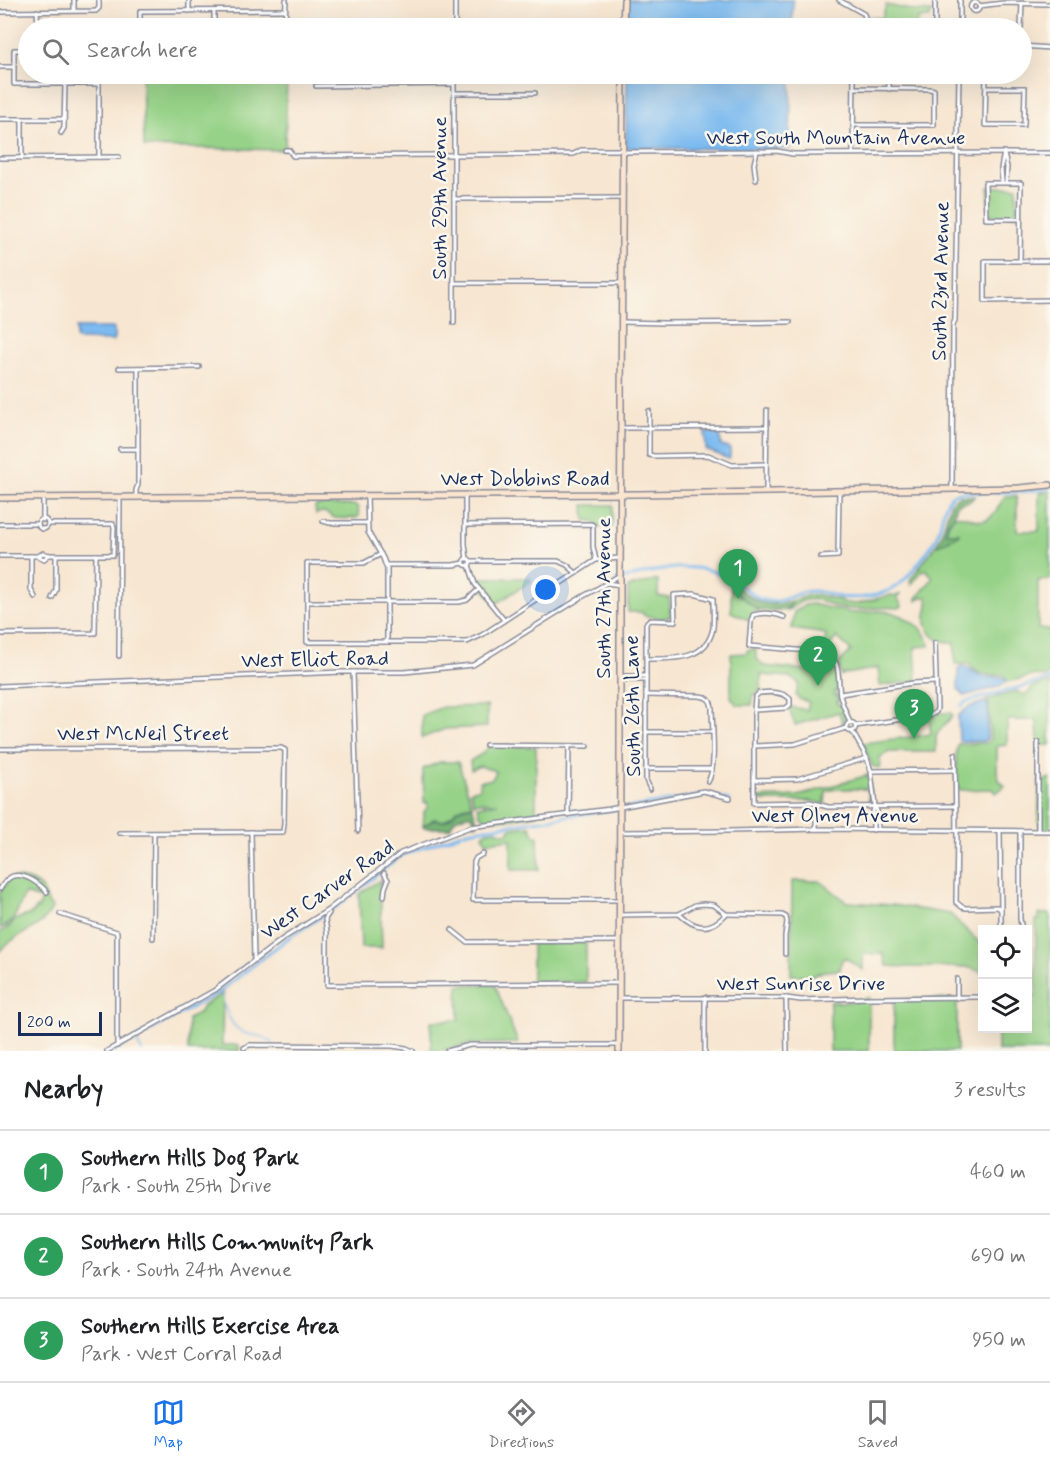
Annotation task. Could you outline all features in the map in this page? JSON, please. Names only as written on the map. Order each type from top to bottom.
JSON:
[{"type":"main road","points":[[623,18],[624,0]]},
{"type":"main road","name":"South 27th Avenue","points":[[619,1048],[623,84]]},
{"type":"main road","name":"West Dobbins Road","points":[[0,498],[620,494],[1019,488],[1050,485]]},
{"type":"street","points":[[74,0],[74,11]]},
{"type":"street","points":[[0,12],[97,11],[99,0]]},
{"type":"street","points":[[189,0],[189,11]]},
{"type":"street","points":[[285,18],[286,0]]},
{"type":"street","points":[[454,18],[455,0]]},
{"type":"street","points":[[839,0],[864,14],[864,18]]},
{"type":"street","points":[[935,0],[935,18]]},
{"type":"street","points":[[960,0],[960,18]]},
{"type":"street","points":[[1021,18],[1022,3]]},
{"type":"street","points":[[979,6],[1050,4]]},
{"type":"street","points":[[140,18],[140,11],[285,10]]},
{"type":"street","points":[[38,11],[38,18]]},
{"type":"street","points":[[214,11],[214,18]]},
{"type":"street","points":[[1032,47],[1050,48]]},
{"type":"street","points":[[18,50],[14,50],[14,84],[99,84],[99,157]]},
{"type":"street","points":[[0,67],[14,67]]},
{"type":"street","points":[[61,132],[64,128],[65,84]]},
{"type":"street","points":[[316,86],[454,84]]},
{"type":"street","name":"South 29th Avenue","points":[[454,84],[454,323]]},
{"type":"street","points":[[853,153],[854,84]]},
{"type":"street","points":[[889,84],[889,89]]},
{"type":"street","name":"South 23rd Avenue","points":[[952,489],[959,84]]},
{"type":"street","points":[[986,84],[986,88],[986,125],[1024,125],[1025,88],[986,88]]},
{"type":"street","points":[[853,124],[934,125],[934,90],[854,88]]},
{"type":"street","points":[[454,93],[535,93]]},
{"type":"street","points":[[0,119],[64,119]]},
{"type":"street","points":[[21,119],[22,158]]},
{"type":"street","name":"West South Mountain Avenue","points":[[285,150],[289,150],[293,156],[574,154],[581,150],[777,151],[793,154],[1050,153]]},
{"type":"street","points":[[756,180],[754,164],[757,151]]},
{"type":"street","points":[[1004,153],[1001,168],[1004,182]]},
{"type":"street","points":[[0,158],[119,157]]},
{"type":"street","points":[[1020,261],[1021,219],[1021,183],[985,183],[986,219],[1021,219]]},
{"type":"street","points":[[454,199],[622,198]]},
{"type":"street","points":[[1050,261],[986,261],[985,300],[1050,300]]},
{"type":"street","points":[[453,283],[622,283]]},
{"type":"street","points":[[622,321],[790,322]]},
{"type":"street","points":[[119,368],[199,367]]},
{"type":"street","points":[[136,497],[138,485],[138,368]]},
{"type":"street","points":[[766,491],[767,410]]},
{"type":"street","points":[[649,411],[649,455],[708,455],[732,465],[766,464]]},
{"type":"street","points":[[621,428],[767,427]]},
{"type":"street","points":[[120,449],[138,449]]},
{"type":"street","points":[[821,557],[838,556],[839,491]]},
{"type":"street","points":[[465,495],[465,544],[472,578],[504,620]]},
{"type":"street","points":[[367,496],[367,523],[370,537],[386,565],[387,642]]},
{"type":"street","points":[[119,656],[120,497]]},
{"type":"street","points":[[43,498],[43,519],[48,525]]},
{"type":"street","points":[[38,524],[43,519]]},
{"type":"street","points":[[323,521],[367,523]]},
{"type":"street","points":[[0,524],[38,524]]},
{"type":"street","points":[[38,524],[43,530],[48,525]]},
{"type":"street","points":[[0,556],[38,556],[43,553],[49,555],[113,555],[113,524],[48,525]]},
{"type":"street","points":[[465,525],[592,525],[596,560]]},
{"type":"street","points":[[381,554],[364,563],[307,563],[307,642],[467,642],[596,560],[620,558]]},
{"type":"street","points":[[52,598],[56,590],[56,555]]},
{"type":"street","points":[[0,634],[95,633],[96,555]]},
{"type":"street","points":[[31,556],[31,590],[35,597]]},
{"type":"street","points":[[386,565],[558,561],[576,573]]},
{"type":"street","points":[[607,583],[620,580]]},
{"type":"street","name":"West Elliot Road","points":[[0,686],[422,671],[473,665],[582,597],[607,583],[620,580]]},
{"type":"street","points":[[307,602],[459,603],[467,600],[479,589]]},
{"type":"street","name":"South 26th Lane","points":[[646,659],[685,658],[703,647],[713,628],[713,599],[694,594],[674,595],[675,621],[649,620],[646,622],[646,659],[646,780],[650,789]]},
{"type":"street","points":[[784,617],[760,613],[753,615],[749,646],[821,652],[833,658],[838,669],[840,694],[850,723],[855,726],[931,716],[936,712],[938,708],[934,644]]},
{"type":"street","points":[[353,672],[357,831]]},
{"type":"street","points":[[620,678],[625,676],[646,678]]},
{"type":"street","points":[[840,694],[904,684],[936,682]]},
{"type":"street","points":[[754,710],[786,708],[790,705],[789,697],[784,694],[761,692],[756,694],[754,710],[754,803],[810,802],[828,807],[955,806]]},
{"type":"street","points":[[646,695],[699,696],[709,699],[712,708],[712,769],[708,782]]},
{"type":"street","points":[[754,746],[795,744],[846,728],[850,723]]},
{"type":"street","points":[[852,731],[855,726]]},
{"type":"street","points":[[846,728],[852,731],[867,758],[871,771],[876,830]]},
{"type":"street","points":[[646,732],[712,732]]},
{"type":"street","points":[[1038,742],[1038,831]]},
{"type":"street","points":[[486,745],[588,746]]},
{"type":"street","points":[[568,815],[569,746]]},
{"type":"street","name":"West McNeil Street","points":[[0,749],[281,748],[285,750],[283,832],[251,832]]},
{"type":"street","points":[[955,754],[956,902],[966,908],[994,907],[1001,910]]},
{"type":"street","points":[[754,780],[797,779],[867,758]]},
{"type":"street","points":[[646,769],[712,769]]},
{"type":"street","points":[[871,771],[955,770]]},
{"type":"street","name":"West Carver Road","points":[[107,1051],[215,990],[254,959],[328,910],[401,853],[471,827],[620,807],[704,791],[730,798]]},
{"type":"street","points":[[816,804],[816,829]]},
{"type":"street","name":"West Olney Avenue","points":[[620,832],[816,829],[1050,831]]},
{"type":"street","points":[[1000,831],[1001,925]]},
{"type":"street","points":[[1020,831],[1021,925]]},
{"type":"street","points":[[119,833],[251,832],[254,959]]},
{"type":"street","points":[[153,938],[154,833]]},
{"type":"street","points":[[483,854],[474,862],[473,900],[619,900]]},
{"type":"street","points":[[384,873],[388,880],[384,888],[384,896]]},
{"type":"street","points":[[0,890],[8,879],[17,875],[36,882],[47,892]]},
{"type":"street","points":[[620,915],[679,914],[695,905],[704,904],[714,905],[726,914],[782,915],[786,917],[787,922],[785,954]]},
{"type":"street","points":[[329,913],[325,919],[327,985],[619,983]]},
{"type":"street","points":[[60,914],[117,932],[117,1046]]},
{"type":"street","points":[[679,914],[688,922],[698,926],[710,926],[726,914]]},
{"type":"street","points":[[452,930],[467,942],[619,941]]},
{"type":"street","points":[[957,979],[957,998]]},
{"type":"street","name":"West Sunrise Drive","points":[[619,998],[786,998],[801,1000],[978,997]]},
{"type":"street","points":[[705,998],[705,1051]]},
{"type":"street","points":[[786,998],[787,1051]]},
{"type":"street","points":[[244,1048],[249,1045],[392,1046],[413,1051]]},
{"type":"street","points":[[447,1051],[470,1045],[619,1048]]},
{"type":"street","points":[[277,1046],[277,1051]]},
{"type":"street","points":[[307,1046],[309,1051]]},
{"type":"street","points":[[357,1046],[357,1051]]},
{"type":"green space","points":[[886,5],[931,12],[930,18],[882,18]]},
{"type":"green space","points":[[142,84],[287,84],[285,150],[144,147]]},
{"type":"green space","points":[[989,187],[1017,187],[1017,215],[989,215]]},
{"type":"green space","points":[[1050,491],[1050,579],[1038,581],[1038,629],[1050,629],[1050,675],[1043,677],[1036,675],[1007,682],[1002,675],[983,674],[968,664],[955,664],[955,642],[941,641],[933,636],[926,622],[928,599],[922,597],[917,601],[932,576],[923,570],[911,585],[910,580],[936,545],[958,535],[958,533],[946,533],[953,517],[958,515],[976,520],[988,519],[1006,496],[1017,496],[1017,531],[1039,531],[1039,493]]},
{"type":"green space","points":[[959,496],[975,496],[970,501],[958,504],[954,517],[948,522],[946,533],[959,533],[958,535],[936,545],[951,502]]},
{"type":"green space","points":[[317,505],[354,505],[358,507],[359,516],[335,518],[325,512],[316,514]]},
{"type":"green space","points":[[584,505],[613,505],[612,527],[598,527],[593,521],[585,520]]},
{"type":"green space","points":[[477,578],[530,578],[531,581],[496,604]]},
{"type":"green space","points":[[658,580],[658,596],[669,598],[671,616],[661,618],[645,616],[641,612],[628,612],[628,587]]},
{"type":"green space","points":[[731,582],[759,602],[774,604],[793,601],[787,609],[760,611],[731,589]]},
{"type":"green space","points":[[731,589],[760,611],[755,610],[749,620],[731,612]]},
{"type":"green space","points":[[901,594],[898,599],[902,606],[899,608],[846,609],[811,600],[801,602],[787,611],[781,610],[788,609],[793,601],[809,595],[857,604]]},
{"type":"green space","points":[[812,604],[852,613],[891,612],[921,628],[930,644],[915,647],[917,681],[880,686],[878,668],[841,675],[839,663],[851,651],[837,637],[825,651],[826,634],[792,629],[794,612],[805,605]]},
{"type":"green space","points":[[755,649],[756,658],[764,666],[830,674],[832,660],[837,669],[837,692],[834,692],[835,696],[838,695],[838,705],[841,705],[845,716],[843,726],[839,712],[795,725],[789,709],[791,707],[807,710],[809,702],[799,699],[796,695],[799,683],[789,677],[761,675],[761,690],[754,694],[752,705],[737,705],[731,697],[731,654],[746,653],[748,650]]},
{"type":"green space","points":[[1050,682],[1050,745],[1038,745],[1037,720],[1007,720],[1007,745],[997,746],[997,773],[999,780],[1005,786],[996,793],[993,789],[958,790],[956,755],[958,744],[986,743],[990,740],[989,703],[986,700],[1017,691],[1024,695],[1029,693],[1032,687]]},
{"type":"green space","points":[[487,706],[487,727],[445,729],[422,738],[422,715],[443,707]]},
{"type":"green space","points":[[937,713],[953,715],[936,735],[936,752],[889,752],[880,757],[880,768],[872,766],[863,743],[931,734],[929,719]]},
{"type":"green space","points":[[489,746],[536,747],[536,815],[506,819],[482,817],[478,806],[498,803],[474,803],[470,791],[480,788],[480,781],[492,778],[496,771],[480,766],[471,770],[470,761],[482,754]]},
{"type":"green space","points":[[440,762],[458,762],[472,805],[460,808],[445,820],[436,819],[423,826],[424,812],[428,807],[427,802],[424,803],[423,769]]},
{"type":"green space","points":[[868,775],[871,800],[869,804],[868,789],[826,791],[825,804],[810,801],[759,801],[758,798],[798,796]]},
{"type":"green space","points":[[1050,778],[1050,829],[1041,829],[1039,825],[1039,780]]},
{"type":"green space","points":[[472,805],[478,823],[475,824],[472,815],[467,815],[455,819],[450,828],[424,828],[423,826],[434,819],[446,820],[456,810]]},
{"type":"green space","points":[[530,826],[534,834],[538,836],[539,870],[511,870],[511,839],[486,842],[483,835],[487,831],[496,830],[508,833],[511,828]]},
{"type":"green space","points":[[14,878],[36,884],[43,890],[52,907],[45,919],[11,941],[0,952],[0,932],[17,919],[33,913],[41,902],[40,899],[25,894],[13,919],[0,928],[0,892],[9,880]]},
{"type":"green space","points":[[380,880],[382,948],[361,948],[359,894]]},
{"type":"green space","points":[[792,881],[820,881],[847,902],[893,905],[950,914],[978,941],[978,971],[967,967],[887,966],[883,954],[863,954],[863,970],[846,958],[842,959],[840,970],[824,971],[811,976],[791,975]]},
{"type":"green space","points":[[1039,914],[1050,914],[1050,1051],[998,1051],[998,1033],[1032,1033],[1032,998],[1036,997],[1036,920],[1039,920]]},
{"type":"green space","points":[[532,943],[586,943],[586,982],[532,982]]},
{"type":"green space","points":[[458,985],[495,985],[518,1043],[470,1044],[431,1051],[431,1021],[459,1020]]},
{"type":"green space","points":[[223,993],[222,1045],[239,1045],[239,1051],[188,1051],[188,1019]]},
{"type":"green space","points":[[869,998],[869,1051],[830,1051],[830,1002],[850,1002]]},
{"type":"green space","points":[[894,999],[957,999],[957,1051],[894,1051]]},
{"type":"water","points":[[627,0],[793,0],[792,18],[627,18]]},
{"type":"water","points":[[627,84],[791,84],[790,149],[626,148]]},
{"type":"water","points":[[76,328],[114,328],[114,341],[76,340]]},
{"type":"water","points":[[705,433],[720,433],[721,446],[730,448],[729,459],[706,449]]},
{"type":"water","points":[[961,666],[982,676],[1006,679],[1006,682],[1001,686],[964,696],[958,689],[958,669]]},
{"type":"water","points":[[984,702],[988,704],[987,739],[959,741],[958,716],[969,707]]},
{"type":"waterway","points":[[1021,492],[1050,488]]},
{"type":"waterway","points":[[615,581],[668,569],[694,568],[725,576],[759,599],[768,601],[782,600],[799,593],[813,591],[849,598],[877,595],[894,588],[916,567],[936,538],[944,508],[949,499],[961,492]]},
{"type":"waterway","points":[[964,492],[1017,492]]},
{"type":"waterway","points":[[961,706],[966,702],[1050,679]]},
{"type":"waterway","points":[[627,808],[706,795],[728,800]]},
{"type":"waterway","points":[[332,910],[402,855],[468,831],[617,809]]},
{"type":"waterway","points":[[114,1051],[219,992],[287,939],[325,914]]},
{"type":"waterway","points":[[220,990],[228,1016],[235,1027],[247,1034],[263,1037],[273,1044]]},
{"type":"waterway","points":[[138,1038],[137,1043],[142,1051]]},
{"type":"place","name":"Southern Hills Dog Park","points":[[738,599]]},
{"type":"place","name":"Southern Hills Community Park","points":[[818,686]]},
{"type":"place","name":"Southern Hills Exercise Area","points":[[914,739]]}]
